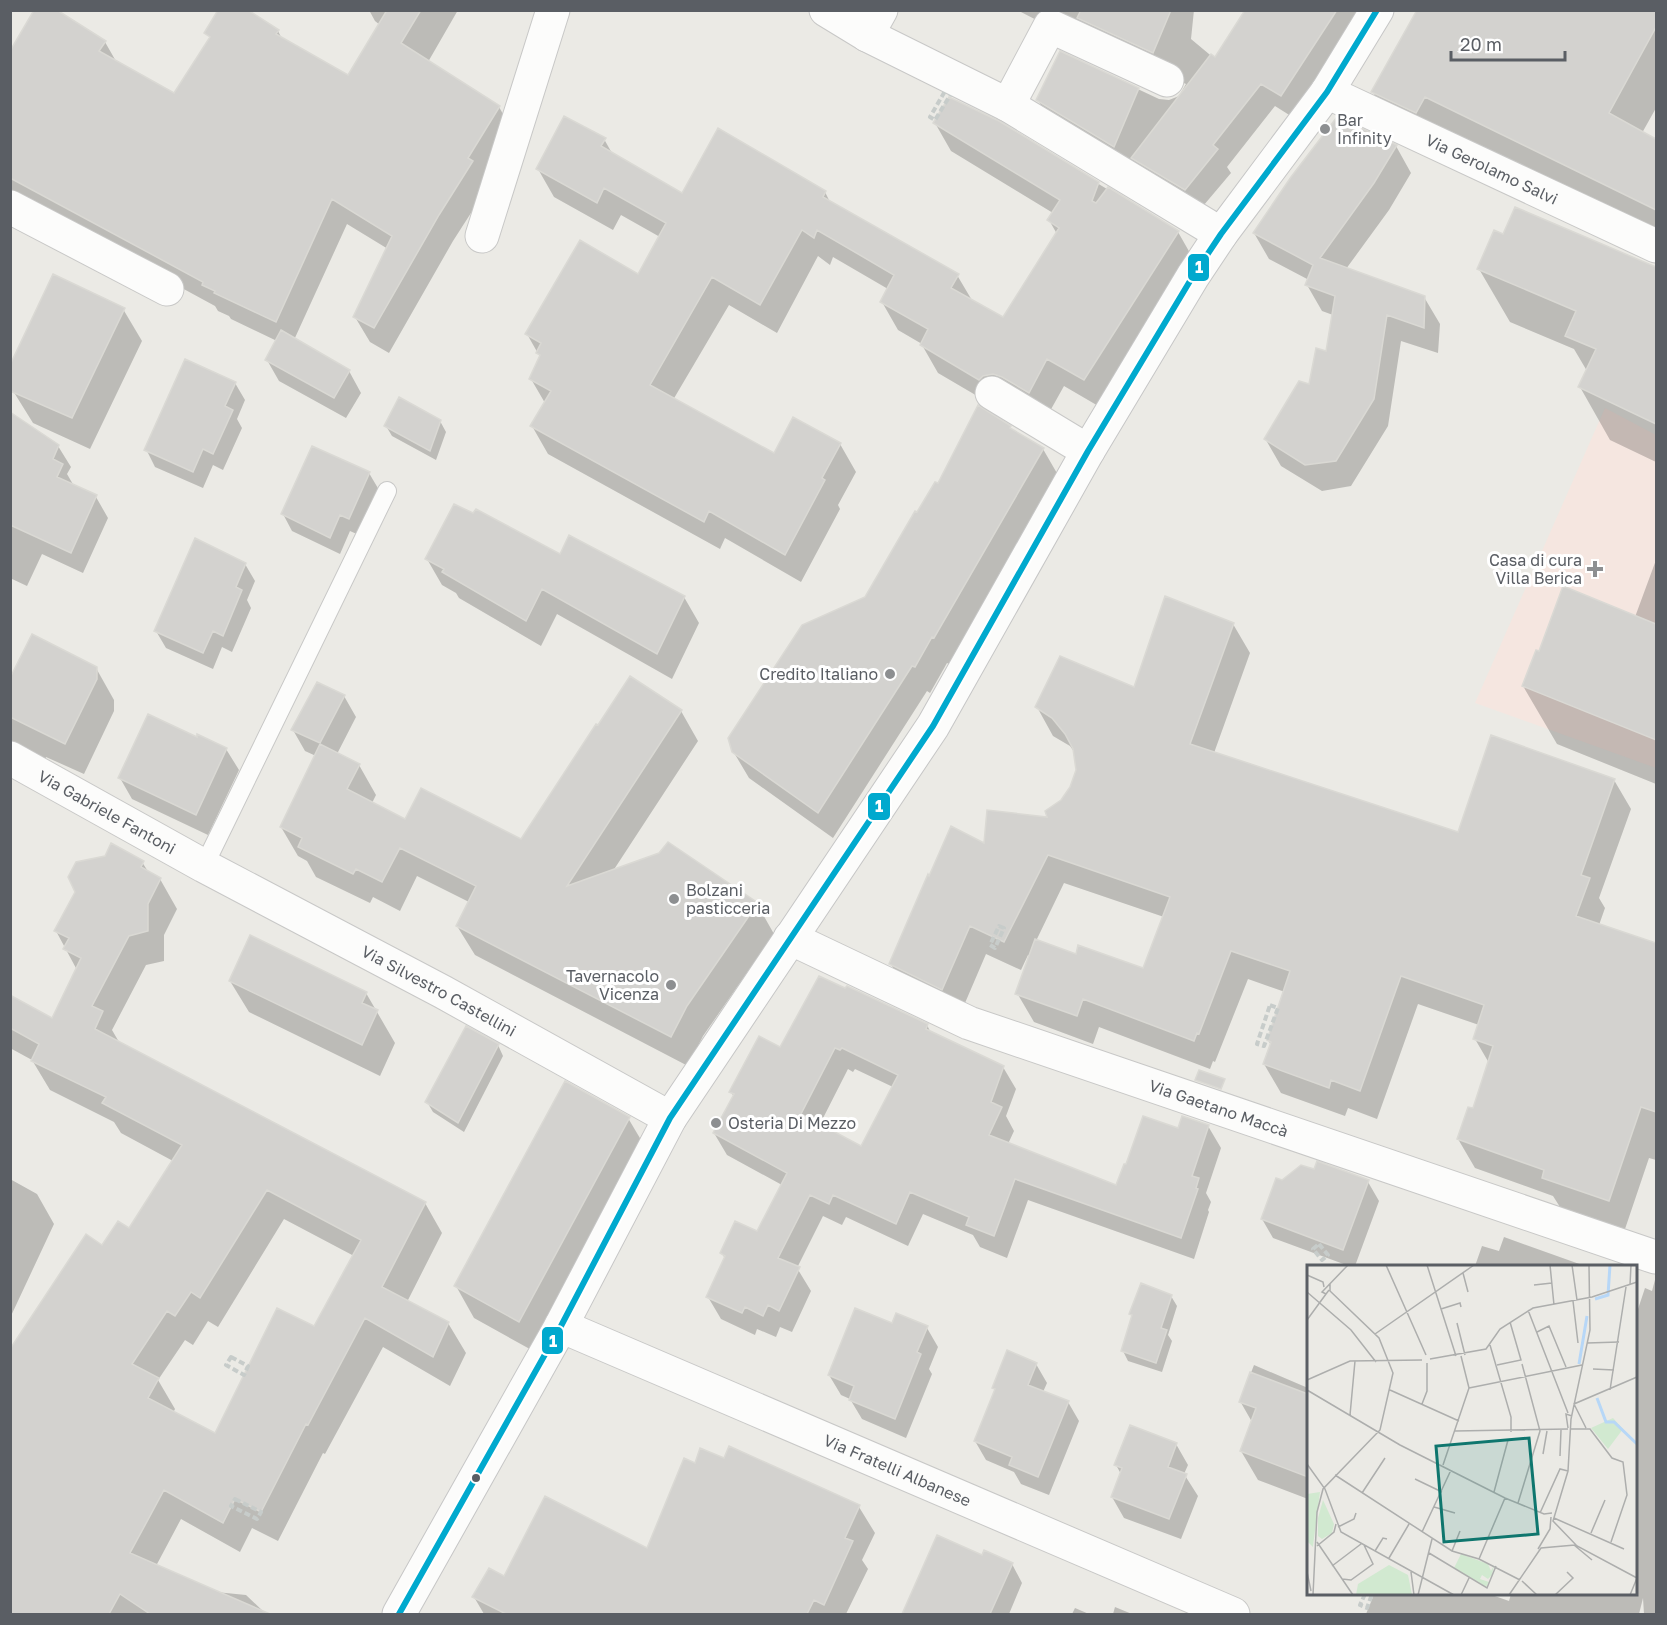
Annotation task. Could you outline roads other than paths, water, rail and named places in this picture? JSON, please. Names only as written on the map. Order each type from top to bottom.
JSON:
[{"type":"street","points":[[482,236],[553,10]]},
{"type":"street","points":[[826,10],[874,23],[1221,234]]},
{"type":"street","points":[[399,1614],[561,1326],[670,1118],[933,726],[1088,451],[1193,276],[1221,234],[1327,92],[1377,10]]},
{"type":"street","points":[[1008,105],[1050,26],[1167,80]]},
{"type":"street","name":"Via Gerolamo Salvi","points":[[1327,92],[1656,246]]},
{"type":"street","points":[[10,207],[167,289]]},
{"type":"street","points":[[992,393],[1088,451]]},
{"type":"street","name":"Via Gabriele Fantoni","points":[[10,758],[204,866]]},
{"type":"street","name":"Via Silvestro Castellini","points":[[204,866],[443,992],[670,1118]]},
{"type":"street","name":"Via Gaetano Maccà","points":[[790,938],[969,1023],[1655,1257]]},
{"type":"street","name":"Via Fratelli Albanese","points":[[561,1326],[1233,1614]]},
{"type":"lane","points":[[204,866],[387,491]]},
{"type":"place","name":"Bar Infinity","points":[[1325,129]]},
{"type":"place","name":"Casa di cura Villa Berica","points":[[1595,569]]},
{"type":"place","name":"Credito Italiano","points":[[890,674]]},
{"type":"place","name":"Bolzani pasticceria","points":[[674,899]]},
{"type":"place","name":"Tavernacolo Vicenza","points":[[671,985]]},
{"type":"place","name":"Osteria Di Mezzo","points":[[716,1123]]}]
